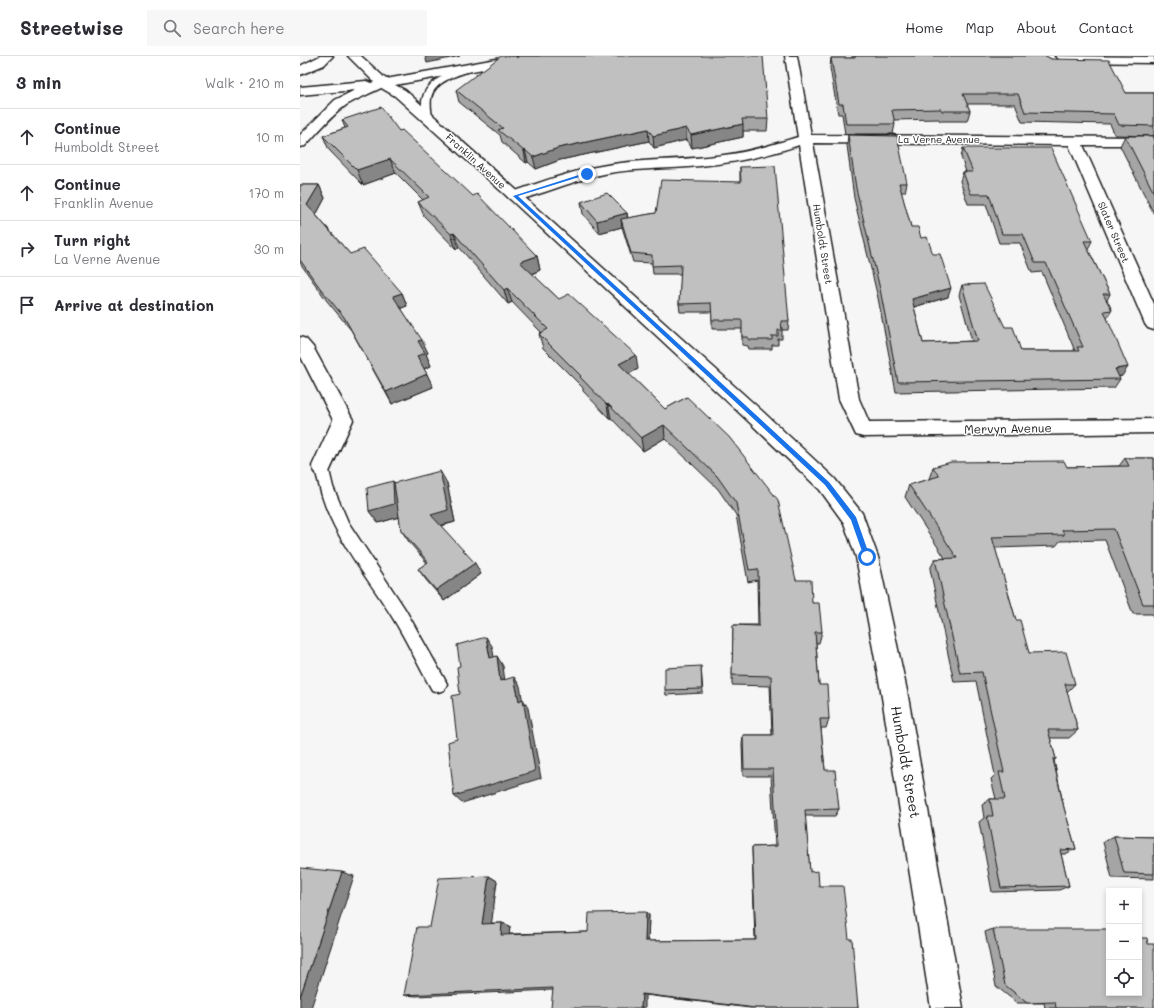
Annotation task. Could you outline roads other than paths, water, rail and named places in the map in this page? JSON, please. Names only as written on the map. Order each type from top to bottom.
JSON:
[{"type":"street","points":[[300,72],[320,62],[328,56]]},
{"type":"street","name":"Franklin Avenue","points":[[354,56],[383,83],[400,93],[515,196],[827,484],[854,518]]},
{"type":"street","points":[[300,91],[383,83],[476,66],[510,58],[533,56]]},
{"type":"street","name":"Humboldt Street","points":[[791,56],[849,399],[863,430]]},
{"type":"street","points":[[300,143],[340,103],[366,89],[383,83]]},
{"type":"street","name":"La Verne Avenue","points":[[515,196],[608,169],[651,164],[710,162],[741,158],[805,139],[1154,141]]},
{"type":"street","name":"Slater Street","points":[[1074,140],[1154,324]]},
{"type":"street","points":[[300,343],[307,351],[343,420],[322,466]]},
{"type":"street","name":"Mervyn Avenue","points":[[863,430],[1154,426]]},
{"type":"street","name":"Humboldt Street","points":[[854,518],[867,557],[894,691],[949,1004]]},
{"type":"lane","points":[[1059,56],[1063,59],[1126,58],[1154,60]]},
{"type":"lane","points":[[427,117],[427,96],[432,88],[458,71],[476,66]]},
{"type":"lane","points":[[322,466],[324,484],[342,525],[400,615],[438,684]]}]
